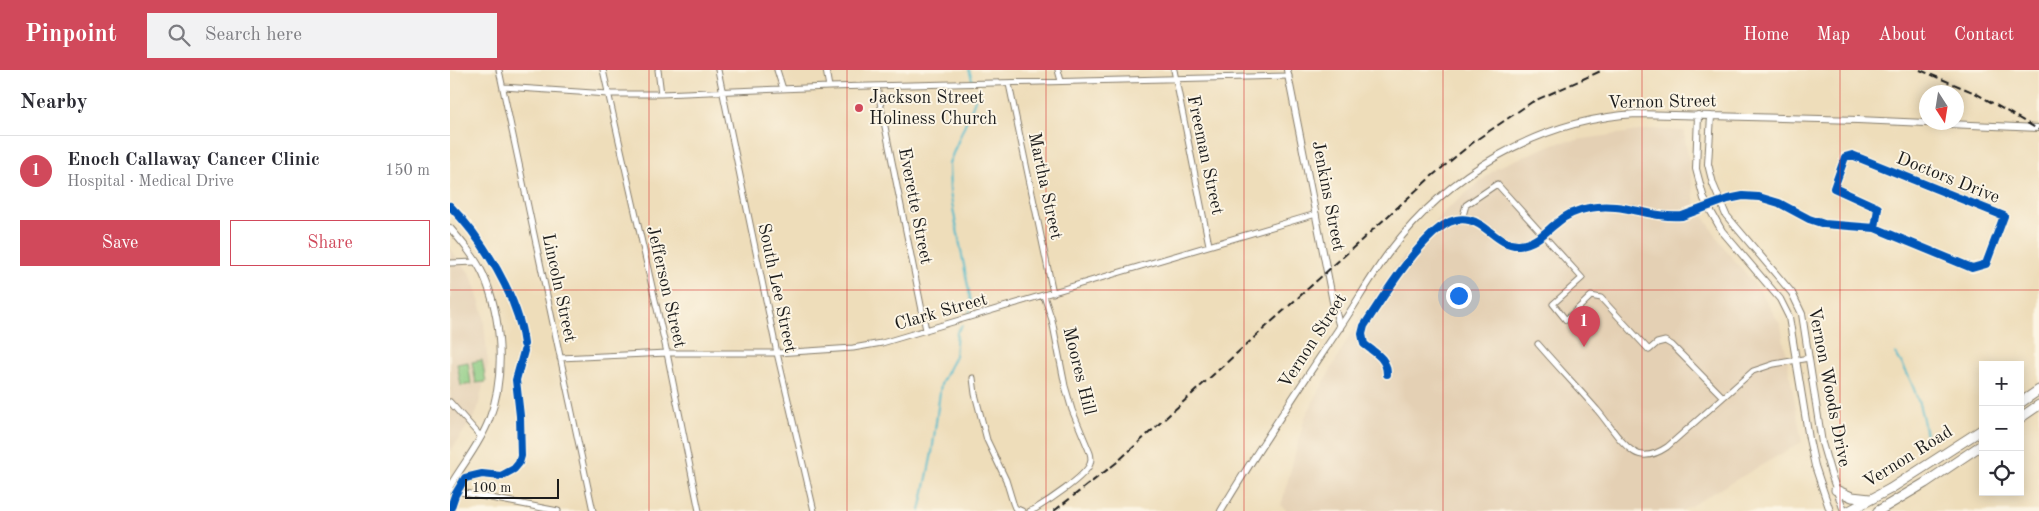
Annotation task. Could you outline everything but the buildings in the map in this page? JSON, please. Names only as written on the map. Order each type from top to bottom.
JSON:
[{"type":"main road","points":[[2024,400],[2039,390]]},
{"type":"main road","points":[[2024,415],[2039,405]]},
{"type":"main road","name":"Vernon Road","points":[[1849,511],[1873,499],[1979,431]]},
{"type":"main road","name":"Vernon Road","points":[[1878,511],[1925,483],[1979,447]]},
{"type":"main road","points":[[1836,490],[1852,497],[1873,499]]},
{"type":"street","name":"Lincoln Street","points":[[499,70],[593,511]]},
{"type":"street","name":"Jefferson Street","points":[[603,70],[667,353],[699,511]]},
{"type":"street","points":[[658,70],[661,94]]},
{"type":"street","name":"South Lee Street","points":[[718,70],[777,353],[814,511]]},
{"type":"street","points":[[777,70],[783,89]]},
{"type":"street","points":[[826,70],[829,87]]},
{"type":"street","points":[[1058,70],[1061,81]]},
{"type":"street","name":"Freeman Street","points":[[1174,70],[1209,244]]},
{"type":"street","points":[[1246,70],[1246,77]]},
{"type":"street","points":[[503,87],[608,94],[661,94],[829,87],[1246,77],[1288,73]]},
{"type":"street","name":"Jenkins Street","points":[[1288,73],[1340,328]]},
{"type":"street","name":"Martha Street","points":[[1009,84],[1053,293]]},
{"type":"street","name":"Everette Street","points":[[877,87],[926,330]]},
{"type":"street","name":"Vernon Street","points":[[1221,511],[1379,266],[1413,223],[1450,188],[1492,159],[1521,143],[1550,130],[1592,119],[1636,114],[2039,128]]},
{"type":"street","name":"Vernon Woods Drive","points":[[1698,115],[1696,169],[1707,206],[1722,231],[1783,304],[1791,325],[1809,439],[1817,473],[1830,511]]},
{"type":"street","name":"Vernon Woods Drive","points":[[1711,116],[1708,164],[1713,184],[1726,215],[1792,294],[1802,314],[1822,443],[1844,511]]},
{"type":"street","name":"Doctors Drive","points":[[1720,201],[1735,197],[1759,197],[1780,203],[1808,219],[1824,224],[1875,228],[1972,268],[1986,264],[2004,216],[1852,155],[1845,157],[1834,188],[1878,208],[1875,228]]},
{"type":"street","points":[[1462,219],[1466,206],[1497,184],[1582,278],[1553,304],[1566,320],[1591,296],[1601,298],[1649,350],[1657,343],[1665,341],[1672,345],[1722,396]]},
{"type":"street","points":[[1387,374],[1383,358],[1364,344],[1362,334],[1364,326],[1400,272],[1422,245],[1442,226],[1451,221],[1462,219],[1480,224],[1498,238],[1511,244],[1526,244],[1544,234],[1566,216],[1587,208],[1621,206],[1669,216],[1682,216],[1720,201]]},
{"type":"street","name":"Clark Street","points":[[560,358],[667,353],[777,353],[860,347],[882,343],[1044,296],[1209,244],[1316,214]]},
{"type":"street","points":[[450,228],[476,262],[483,275],[493,309],[501,362],[490,420],[450,488],[558,511]]},
{"type":"street","points":[[450,263],[476,262]]},
{"type":"street","name":"Moores Hill","points":[[1030,511],[1082,474],[1090,466],[1091,459],[1065,386],[1052,320],[1044,296]]},
{"type":"street","points":[[1538,344],[1599,412],[1615,434],[1635,453],[1646,455],[1659,453],[1688,430],[1722,396],[1753,371],[1809,358]]},
{"type":"street","points":[[973,378],[978,410],[987,440],[1006,480],[1015,508],[1022,511]]},
{"type":"street","points":[[450,402],[481,437]]},
{"type":"shaded area","points":[[1652,129],[1684,131],[1695,203],[1725,249],[1761,292],[1781,326],[1802,442],[1682,511],[1288,511],[1281,506],[1305,417],[1354,327],[1394,268],[1447,209],[1498,167],[1556,143]]},
{"type":"shaded area","points":[[450,249],[471,275],[483,312],[488,364],[477,412],[450,452]]},
{"type":"green space","points":[[482,360],[486,382],[476,383],[472,362]]},
{"type":"green space","points":[[468,362],[471,384],[461,386],[457,364]]},
{"type":"waterway","points":[[969,70],[973,82]]},
{"type":"waterway","points":[[969,313],[972,307],[950,193],[949,163],[975,100],[974,90]]},
{"type":"waterway","points":[[920,511],[932,453],[941,384],[955,356],[957,332],[962,325]]},
{"type":"waterway","points":[[1895,353],[1902,363],[1917,396],[1927,443]]},
{"type":"railway","points":[[1054,511],[1116,463],[1432,176],[1476,140],[1532,102],[1603,70]]},
{"type":"railway","points":[[1920,70],[1975,93],[2039,130]]},
{"type":"cycle path","points":[[1387,374],[1383,360],[1364,344],[1362,334],[1364,326],[1390,286],[1423,244],[1444,225],[1459,219],[1476,222],[1499,239],[1519,245],[1536,240],[1568,215],[1589,208],[1601,206],[1625,208],[1659,215],[1682,216],[1728,199],[1743,196],[1759,197],[1779,203],[1809,219],[1824,224],[1875,228],[1972,268],[1986,264],[2004,216],[1852,155],[1845,157],[1834,188],[1878,208],[1875,228]]},
{"type":"cycle path","points":[[450,206],[474,235],[497,270],[515,308],[524,344]]},
{"type":"cycle path","points":[[450,510],[455,495],[465,478],[482,474],[501,476],[514,469],[519,463],[521,456],[520,416],[516,380],[524,351]]},
{"type":"place","name":"Jackson Street Holiness Church","points":[[859,108]]},
{"type":"place","name":"Enoch Callaway Cancer Clinic","points":[[1584,347]]}]
